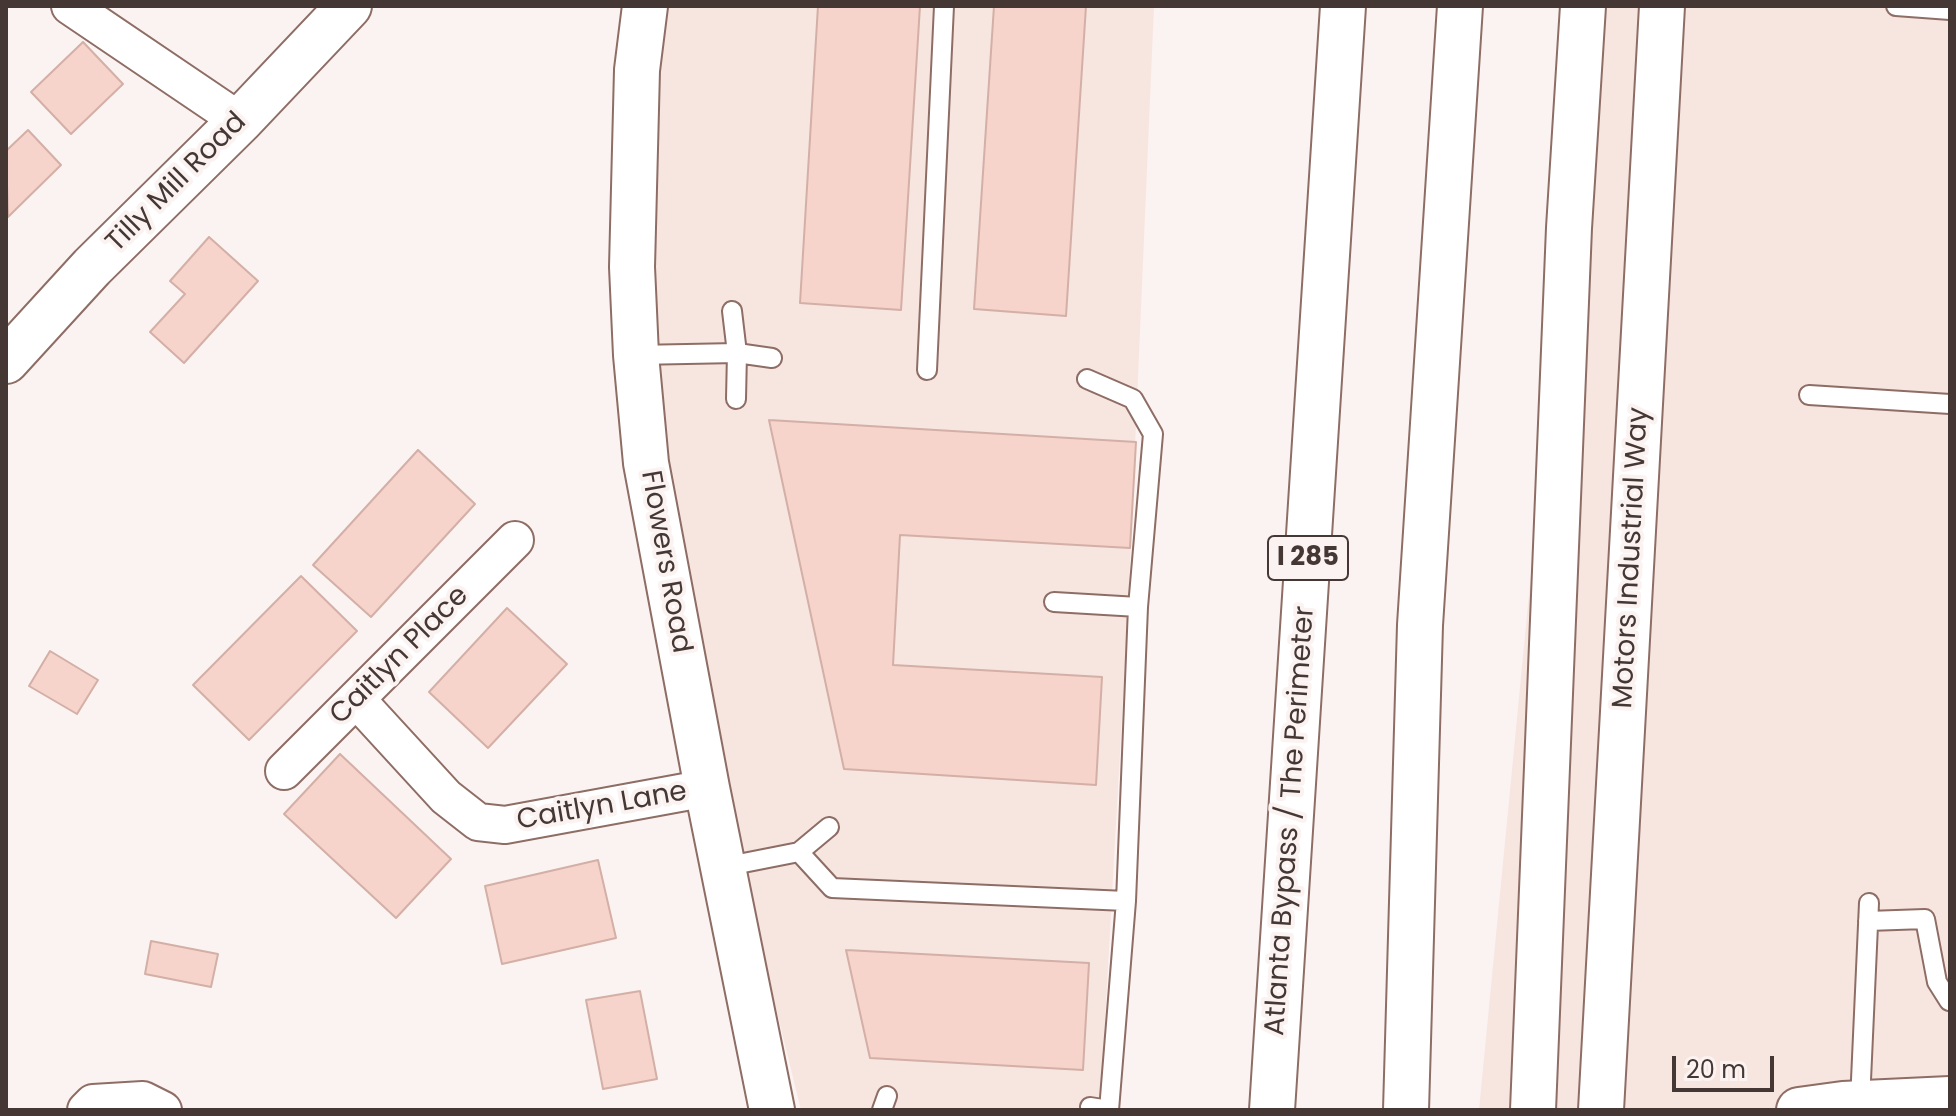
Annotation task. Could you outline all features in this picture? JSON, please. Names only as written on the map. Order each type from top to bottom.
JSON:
[{"type":"main road","name":"Tilly Mill Road","points":[[6,361],[92,267],[240,121],[349,6]]},
{"type":"main road","name":"Flowers Road","points":[[645,6],[637,70],[632,267],[646,463],[772,1110]]},
{"type":"main road","name":"Atlanta Bypass / The Perimeter","points":[[1272,1110],[1343,6]]},
{"type":"main road","points":[[1406,1110],[1420,625],[1460,6]]},
{"type":"main road","points":[[1533,1110],[1568,244],[1583,6]]},
{"type":"main road","name":"Motors Industrial Way","points":[[1601,1110],[1662,6]]},
{"type":"main road","points":[[1799,1110],[1950,1099]]},
{"type":"street","points":[[70,6],[240,121]]},
{"type":"street","name":"Caitlyn Place","points":[[284,771],[515,540]]},
{"type":"street","name":"Caitlyn Lane","points":[[357,700],[446,797],[478,822],[505,825],[707,788]]},
{"type":"street","points":[[86,1110],[93,1103],[143,1100],[163,1110]]},
{"type":"lane","points":[[927,370],[944,6]]},
{"type":"lane","points":[[1896,6],[1950,10]]},
{"type":"lane","points":[[732,311],[737,353],[736,399]]},
{"type":"lane","points":[[636,355],[737,353],[772,358]]},
{"type":"lane","points":[[1087,379],[1133,399],[1153,434],[1138,607],[1126,901],[1109,1110],[1090,1107]]},
{"type":"lane","points":[[1809,395],[1950,404]]},
{"type":"lane","points":[[1054,602],[1138,607]]},
{"type":"lane","points":[[723,867],[799,852],[829,827]]},
{"type":"lane","points":[[799,852],[832,888],[1126,901]]},
{"type":"lane","points":[[1849,1105],[1868,912],[1925,919],[1937,982],[1949,1001]]},
{"type":"shaded area","points":[[629,6],[1154,6],[1128,609],[1100,1110],[801,1110],[667,565]]},
{"type":"shaded area","points":[[1574,6],[1950,6],[1950,1110],[1479,1110],[1566,213]]},
{"type":"building","points":[[818,6],[920,6],[901,310],[800,303]]},
{"type":"building","points":[[994,6],[1086,6],[1066,316],[974,309]]},
{"type":"building","points":[[83,42],[123,84],[71,134],[31,92]]},
{"type":"building","points":[[28,130],[61,165],[8,217],[6,151]]},
{"type":"building","points":[[209,237],[258,281],[184,363],[150,332],[185,294],[170,281]]},
{"type":"building","points":[[769,420],[1136,442],[1130,548],[900,535],[893,665],[1102,677],[1096,785],[844,769]]},
{"type":"building","points":[[418,450],[475,504],[371,617],[313,565]]},
{"type":"building","points":[[301,576],[357,631],[249,740],[193,685]]},
{"type":"building","points":[[507,608],[567,664],[488,748],[429,692]]},
{"type":"building","points":[[50,651],[98,680],[77,714],[29,686]]},
{"type":"building","points":[[340,754],[451,859],[396,918],[284,814]]},
{"type":"building","points":[[598,860],[616,938],[502,964],[485,886]]},
{"type":"building","points":[[151,941],[218,954],[211,987],[145,974]]},
{"type":"building","points":[[846,950],[1089,963],[1083,1070],[870,1058]]},
{"type":"building","points":[[640,991],[657,1079],[603,1089],[586,1000]]}]
